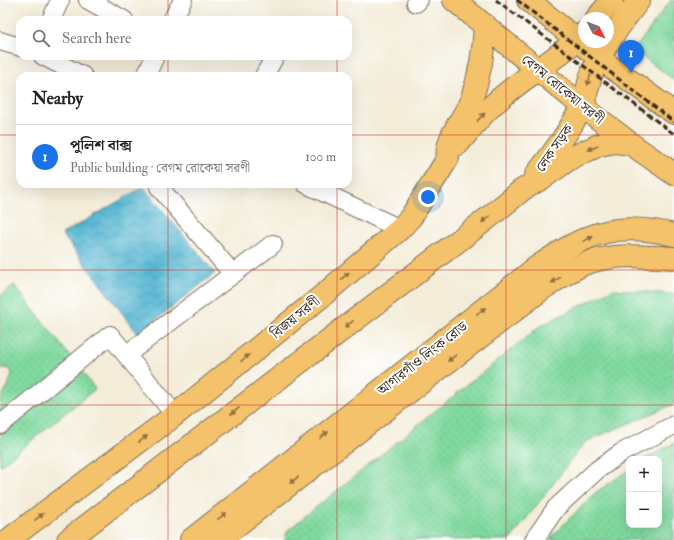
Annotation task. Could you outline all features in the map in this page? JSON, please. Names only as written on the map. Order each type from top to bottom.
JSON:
[{"type":"main road","name":"বেগম রোকেয়া সরণী","points":[[454,0],[485,24],[582,106],[674,174]]},
{"type":"main road","points":[[528,0],[578,36]]},
{"type":"main road","points":[[602,12],[612,0]]},
{"type":"main road","name":"লেক সড়ক","points":[[522,190],[548,158],[582,106],[590,76],[599,58],[611,37],[639,0]]},
{"type":"main road","name":"বিজয় সরণী","points":[[8,540],[175,415],[322,296],[400,229],[411,217],[448,158],[447,147],[471,100],[480,72],[485,24]]},
{"type":"main road","points":[[448,158],[473,126],[494,103],[559,55],[578,39]]},
{"type":"main road","points":[[590,48],[599,58],[674,113]]},
{"type":"main road","points":[[68,540],[488,218],[522,190],[544,177],[570,158],[599,145],[616,142],[632,144]]},
{"type":"main road","name":"আগারগাঁও লিংক রোড","points":[[192,540],[537,267],[568,248],[596,235],[615,230],[674,235]]},
{"type":"main road","points":[[632,255],[637,231]]},
{"type":"main road","name":"আগারগাঁও লিংক রোড","points":[[218,540],[542,289],[582,265],[608,258],[632,255],[674,258]]},
{"type":"street","points":[[53,16],[60,0]]},
{"type":"street","points":[[88,0],[117,16]]},
{"type":"street","points":[[174,16],[183,0]]},
{"type":"street","points":[[0,42],[16,46]]},
{"type":"street","points":[[51,60],[75,72]]},
{"type":"street","points":[[148,72],[153,60]]},
{"type":"street","points":[[266,72],[272,60]]},
{"type":"street","points":[[161,188],[233,274]]},
{"type":"street","points":[[314,188],[400,229]]},
{"type":"street","points":[[126,355],[273,244]]},
{"type":"street","points":[[0,425],[110,335],[175,415]]},
{"type":"street","points":[[534,540],[556,508],[597,470],[622,453],[674,425]]},
{"type":"green space","points":[[671,0],[674,0],[674,80],[634,50]]},
{"type":"green space","points":[[14,285],[73,360],[0,418],[0,401],[11,378],[12,371],[6,368],[0,368],[0,296]]},
{"type":"green space","points":[[614,289],[674,294],[674,404],[585,442],[510,540],[285,540],[287,531],[540,326]]},
{"type":"green space","points":[[81,370],[95,389],[0,466],[0,436]]},
{"type":"green space","points":[[674,443],[674,540],[550,540],[553,535],[596,492],[626,472],[626,528],[662,528],[662,456],[650,456]]},
{"type":"water","points":[[141,188],[144,188],[215,273],[138,334],[62,234]]},
{"type":"railway","points":[[496,0],[674,134]]},
{"type":"railway","points":[[517,0],[674,122]]},
{"type":"place","name":"পুলিশ বাক্স","points":[[631,73]]}]
